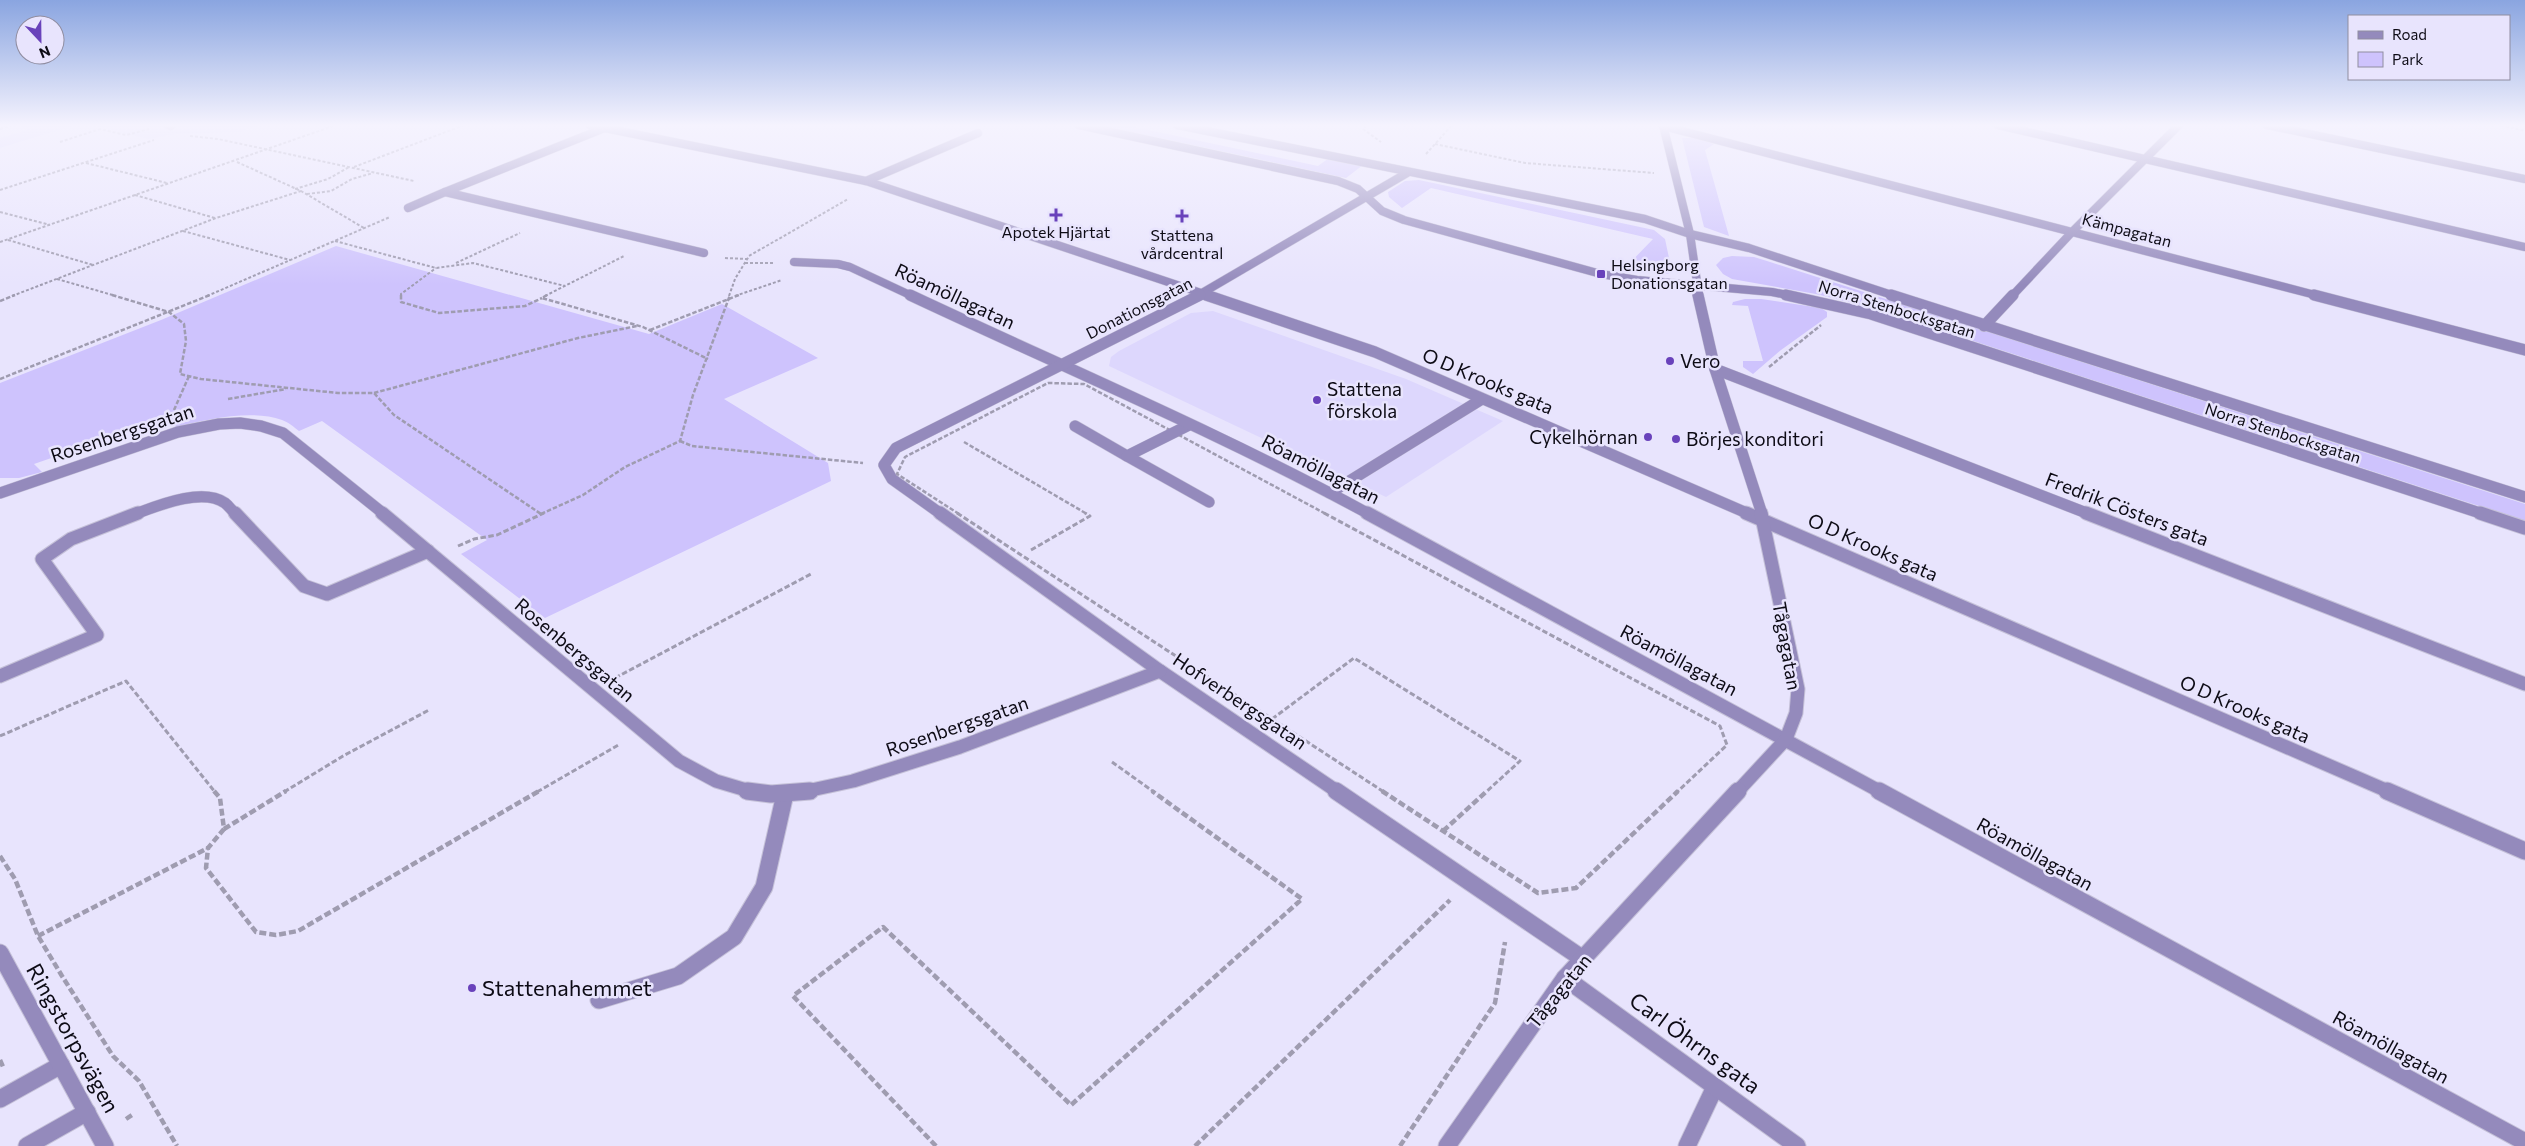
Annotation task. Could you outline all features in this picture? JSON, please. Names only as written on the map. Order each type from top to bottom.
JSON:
[{"type":"street","points":[[408,208],[480,178]]},
{"type":"street","name":"O D Krooks gata","points":[[849,178],[870,183],[1375,352],[2525,851]]},
{"type":"street","points":[[870,183],[880,178]]},
{"type":"street","name":"Norra Stenbocksgatan","points":[[1326,178],[1353,186],[1382,210],[1404,220],[1575,268],[1637,280],[1772,292],[1849,308],[2525,528]]},
{"type":"street","name":"Donationsgatan","points":[[884,465],[896,448],[1200,294],[1398,178]]},
{"type":"street","name":"Norra Stenbocksgatan","points":[[1436,178],[1622,213],[1690,234],[1749,248],[1984,326],[2525,497]]},
{"type":"street","name":"Tågagatan","points":[[1447,1146],[1565,978],[1786,739],[1796,714],[1798,689],[1763,519],[1715,369],[1696,285],[1690,234],[1676,178]]},
{"type":"street","name":"Kämpagatan","points":[[1868,178],[2525,350]]},
{"type":"street","points":[[1984,326],[2073,231],[2126,178]]},
{"type":"street","points":[[2230,178],[2525,246]]},
{"type":"street","points":[[449,191],[552,218],[704,254]]},
{"type":"street","name":"Röamöllagatan","points":[[794,262],[838,264],[850,267],[1060,366],[1088,376],[1330,493],[2525,1142]]},
{"type":"street","name":"Fredrik Cösters gata","points":[[1715,369],[2525,684]]},
{"type":"street","points":[[1330,493],[1482,399]]},
{"type":"street","name":"Rosenbergsgatan","points":[[0,493],[182,430],[225,422],[254,423],[283,432],[431,553],[679,761],[725,786],[752,792],[785,794],[830,788],[924,760],[1006,732],[1160,671]]},
{"type":"street","points":[[1127,456],[1189,425]]},
{"type":"street","points":[[1075,426],[1209,502]]},
{"type":"street","name":"Hofverbergsgatan","points":[[884,465],[892,479],[1160,671],[1583,959]]},
{"type":"street","points":[[0,676],[97,635],[42,559],[71,540],[169,501],[202,497],[224,502],[304,586],[327,594],[431,553]]},
{"type":"street","points":[[599,1000],[678,976],[734,937],[764,887],[785,794]]},
{"type":"street","name":"Ringstorpsvägen","points":[[0,953],[105,1146]]},
{"type":"street","name":"Carl Öhrns gata","points":[[1565,978],[1797,1146]]},
{"type":"street","points":[[0,1099],[61,1065]]},
{"type":"street","points":[[1687,1146],[1715,1087]]},
{"type":"street","points":[[27,1146],[87,1112]]},
{"type":"path","points":[[0,190],[35,178]]},
{"type":"path","points":[[150,178],[168,183]]},
{"type":"path","points":[[0,242],[183,178]]},
{"type":"path","points":[[272,178],[306,194],[364,228]]},
{"type":"path","points":[[295,189],[329,178]]},
{"type":"path","points":[[306,194],[331,191],[354,178]]},
{"type":"path","points":[[400,178],[449,191]]},
{"type":"path","points":[[680,441],[693,395],[708,359],[735,279],[749,256],[870,183]]},
{"type":"path","points":[[0,301],[216,218],[301,192]]},
{"type":"path","points":[[134,195],[216,218]]},
{"type":"path","points":[[0,379],[168,312],[408,208]]},
{"type":"path","points":[[0,212],[51,225]]},
{"type":"path","points":[[453,264],[552,218]]},
{"type":"path","points":[[183,231],[290,260]]},
{"type":"path","points":[[7,240],[93,265]]},
{"type":"path","points":[[335,241],[436,268]]},
{"type":"path","points":[[565,286],[473,263],[453,264],[436,268],[400,294],[401,302],[439,313],[525,306],[542,298],[653,242]]},
{"type":"path","points":[[744,263],[794,262]]},
{"type":"path","points":[[57,279],[168,312],[184,324],[186,341],[180,374],[338,393],[374,394],[578,338],[638,326]]},
{"type":"path","points":[[650,330],[728,299],[788,279]]},
{"type":"path","points":[[542,298],[650,330],[708,359]]},
{"type":"path","points":[[1752,384],[1795,344],[1849,308]]},
{"type":"path","points":[[172,414],[188,376]]},
{"type":"path","points":[[1048,383],[1084,384],[1174,432],[1720,726],[1727,745],[1576,888],[1538,893],[897,474],[905,457],[1048,383]]},
{"type":"path","points":[[374,394],[394,415],[542,514]]},
{"type":"path","points":[[431,553],[474,539],[497,535],[582,495],[625,467],[680,441],[692,446],[884,465]]},
{"type":"path","points":[[964,442],[1090,516],[1008,563]]},
{"type":"path","points":[[593,690],[811,574]]},
{"type":"path","points":[[1272,720],[1354,658],[1520,761],[1443,831]]},
{"type":"path","points":[[0,736],[126,681],[220,798],[224,829]]},
{"type":"path","points":[[38,936],[208,848],[224,829],[343,756],[429,710]]},
{"type":"path","points":[[208,848],[206,868],[256,932],[276,935],[298,931],[642,731]]},
{"type":"path","points":[[936,1146],[793,996],[883,927],[1071,1105],[1302,899],[1112,762]]},
{"type":"path","points":[[0,856],[15,879],[38,936],[112,1056],[139,1081],[177,1146]]},
{"type":"path","points":[[1195,1146],[1469,882]]},
{"type":"path","points":[[1400,1146],[1495,1003],[1505,942]]},
{"type":"path","points":[[126,1119],[132,1115]]},
{"type":"shaded area","name":"Stattena förskola","points":[[1213,311],[1406,379],[1503,421],[1386,497],[1109,366],[1111,357],[1119,351],[1191,313]]},
{"type":"green space","points":[[1692,178],[1713,178],[1729,236],[1704,227]]},
{"type":"green space","points":[[1419,180],[1654,230],[1665,239],[1672,272],[1667,274],[1633,271],[1625,268],[1653,239],[1431,188],[1402,208],[1389,197],[1388,192],[1405,181]]},
{"type":"green space","points":[[336,246],[649,334],[722,304],[818,358],[724,399],[828,463],[831,481],[545,618],[461,554],[487,540],[322,421],[299,431],[282,420],[257,415],[215,418],[176,427],[164,419],[34,464],[42,472],[19,478],[0,478],[0,383],[161,320]]},
{"type":"green space","points":[[1732,256],[1754,257],[1767,261],[2525,504],[2525,521],[1869,307],[1816,294],[1732,279],[1723,274],[1716,265],[1723,258]]},
{"type":"green space","points":[[1745,299],[1761,299],[1821,308],[1827,312],[1827,317],[1781,350],[1753,374],[1743,367],[1743,361],[1763,361],[1748,306],[1732,305],[1733,302]]},
{"type":"place","name":"Apotek Hjärtat","points":[[1056,215]]},
{"type":"place","name":"Stattena vårdcentral","points":[[1182,216]]},
{"type":"place","name":"Helsingborg Donationsgatan","points":[[1601,274]]},
{"type":"place","name":"Vero","points":[[1670,361]]},
{"type":"place","name":"Stattena förskola","points":[[1317,400]]},
{"type":"place","name":"Cykelhörnan","points":[[1648,437]]},
{"type":"place","name":"Börjes konditori","points":[[1676,439]]},
{"type":"place","name":"Stattenahemmet","points":[[472,988]]}]
